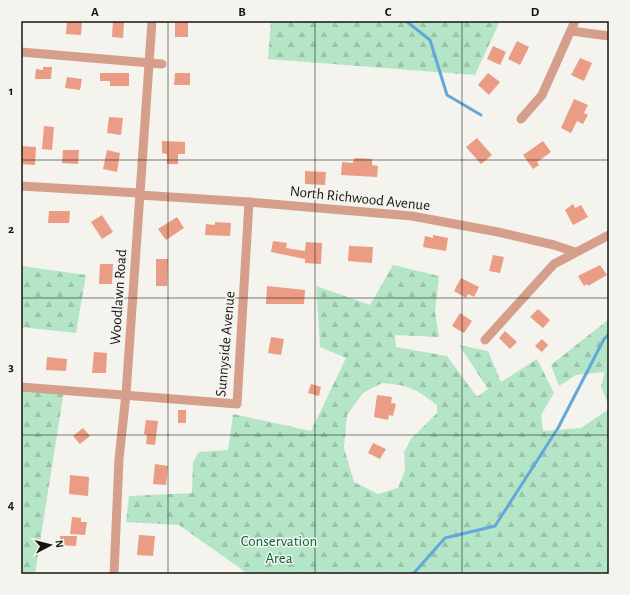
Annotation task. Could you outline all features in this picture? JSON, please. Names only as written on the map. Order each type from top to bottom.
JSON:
[{"type":"street","name":"Woodlawn Road","points":[[114,574],[119,459],[126,394],[152,21]]},
{"type":"street","points":[[521,119],[542,95],[575,21]]},
{"type":"street","points":[[571,31],[609,36]]},
{"type":"street","points":[[21,52],[162,64]]},
{"type":"street","name":"North Richwood Avenue","points":[[21,186],[249,202],[412,216],[512,235],[554,245],[575,252]]},
{"type":"street","name":"Sunnyside Avenue","points":[[126,394],[237,404],[249,202]]},
{"type":"street","points":[[485,340],[554,264],[609,235]]},
{"type":"street","points":[[21,387],[126,394]]},
{"type":"green space","points":[[271,21],[500,21],[475,75],[268,59]]},
{"type":"green space","name":"Conservation Area","points":[[393,265],[439,276],[435,312],[439,337],[395,335],[396,347],[447,356],[477,397],[488,389],[459,345],[488,351],[501,382],[537,359],[554,393],[541,415],[543,431],[581,428],[609,409],[609,574],[243,574],[244,571],[179,525],[126,522],[129,496],[192,493],[193,462],[199,452],[228,450],[233,414],[311,431],[346,358],[320,347],[316,286],[370,305]],"holes":[[[382,383],[399,385],[412,389],[437,405],[437,413],[411,439],[404,452],[405,471],[398,488],[378,494],[354,482],[344,448],[347,415],[363,393]]]},
{"type":"green space","points":[[21,266],[86,275],[76,333],[21,327]]},
{"type":"green space","points":[[609,319],[609,407],[601,386],[605,372],[576,375],[559,386],[551,365]]},
{"type":"green space","points":[[21,387],[64,390],[35,574],[21,574]]},
{"type":"building","points":[[67,21],[82,21],[81,35],[66,34]]},
{"type":"building","points":[[113,21],[124,21],[123,38],[112,37]]},
{"type":"building","points":[[175,21],[188,21],[188,37],[175,37]]},
{"type":"building","points":[[517,41],[529,47],[520,65],[508,59]]},
{"type":"building","points":[[493,46],[506,52],[500,65],[487,59]]},
{"type":"building","points":[[580,58],[592,63],[584,81],[571,75]]},
{"type":"building","points":[[43,67],[52,67],[51,79],[35,79],[36,69],[43,70]]},
{"type":"building","points":[[100,73],[129,73],[129,86],[110,86],[110,81],[100,81]]},
{"type":"building","points":[[175,73],[190,73],[190,85],[174,85]]},
{"type":"building","points":[[488,73],[500,82],[489,95],[478,85]]},
{"type":"building","points":[[67,77],[82,79],[80,90],[65,88]]},
{"type":"building","points":[[574,99],[588,105],[584,113],[588,115],[583,124],[577,121],[571,133],[561,128]]},
{"type":"building","points":[[109,117],[123,118],[121,135],[107,133]]},
{"type":"building","points":[[44,126],[54,127],[52,150],[42,149]]},
{"type":"building","points":[[477,138],[492,155],[481,164],[466,147]]},
{"type":"building","points":[[162,141],[185,142],[185,154],[178,154],[178,164],[167,164],[167,154],[162,153]]},
{"type":"building","points":[[543,141],[551,152],[537,162],[539,165],[533,169],[523,155]]},
{"type":"building","points":[[21,146],[36,147],[35,165],[21,164]]},
{"type":"building","points":[[63,150],[79,150],[78,164],[62,163]]},
{"type":"building","points":[[107,150],[120,153],[117,172],[103,169]]},
{"type":"building","points":[[354,159],[372,159],[372,165],[378,166],[377,177],[341,175],[342,162],[353,163]]},
{"type":"building","points":[[305,171],[326,172],[325,185],[305,184]]},
{"type":"building","points":[[573,204],[575,208],[581,205],[588,217],[573,225],[565,210]]},
{"type":"building","points":[[49,211],[70,211],[69,223],[48,223]]},
{"type":"building","points":[[102,215],[113,232],[102,239],[91,222]]},
{"type":"building","points":[[177,217],[184,228],[166,240],[158,229]]},
{"type":"building","points":[[215,222],[231,223],[230,236],[205,235],[206,224],[215,225]]},
{"type":"building","points":[[433,235],[448,238],[446,251],[423,247],[425,236],[433,238]]},
{"type":"building","points":[[273,241],[287,243],[286,248],[305,251],[306,242],[322,243],[321,264],[305,263],[305,259],[271,252]]},
{"type":"building","points":[[349,246],[373,247],[372,263],[348,261]]},
{"type":"building","points":[[493,255],[504,257],[500,273],[489,271]]},
{"type":"building","points":[[156,259],[168,259],[167,286],[156,286]]},
{"type":"building","points":[[100,264],[113,264],[112,284],[99,284]]},
{"type":"building","points":[[600,265],[607,275],[588,286],[587,284],[584,286],[578,276]]},
{"type":"building","points":[[461,278],[479,287],[474,297],[468,294],[466,298],[454,291]]},
{"type":"building","points":[[267,286],[305,290],[304,304],[266,304]]},
{"type":"building","points":[[538,309],[550,320],[543,328],[530,317]]},
{"type":"building","points":[[460,313],[472,321],[464,333],[452,326]]},
{"type":"building","points":[[505,331],[517,342],[510,349],[499,338]]},
{"type":"building","points":[[271,337],[284,339],[281,355],[268,353]]},
{"type":"building","points":[[542,339],[548,345],[542,352],[535,346]]},
{"type":"building","points":[[94,352],[107,353],[106,373],[92,373]]},
{"type":"building","points":[[47,357],[67,359],[66,371],[46,370]]},
{"type":"building","points":[[311,384],[321,387],[319,396],[308,393]]},
{"type":"building","points":[[377,395],[392,397],[391,403],[396,404],[393,416],[389,415],[388,420],[374,417]]},
{"type":"building","points":[[178,410],[186,410],[186,423],[178,423]]},
{"type":"building","points":[[146,420],[158,421],[155,445],[146,444],[147,435],[144,434]]},
{"type":"building","points":[[83,428],[90,436],[80,444],[73,436]]},
{"type":"building","points":[[373,443],[386,449],[380,459],[368,453]]},
{"type":"building","points":[[155,464],[168,466],[166,485],[153,484]]},
{"type":"building","points":[[70,475],[89,477],[88,496],[69,494]]},
{"type":"building","points":[[72,517],[81,518],[81,522],[87,522],[85,535],[70,534]]},
{"type":"building","points":[[139,535],[155,536],[153,556],[137,555]]},
{"type":"building","points":[[60,536],[77,536],[76,546],[60,545]]},
{"type":"waterway","points":[[406,21],[430,40],[447,95],[481,115]]},
{"type":"waterway","points":[[413,574],[445,538],[495,526],[558,428],[604,339],[609,334]]}]
